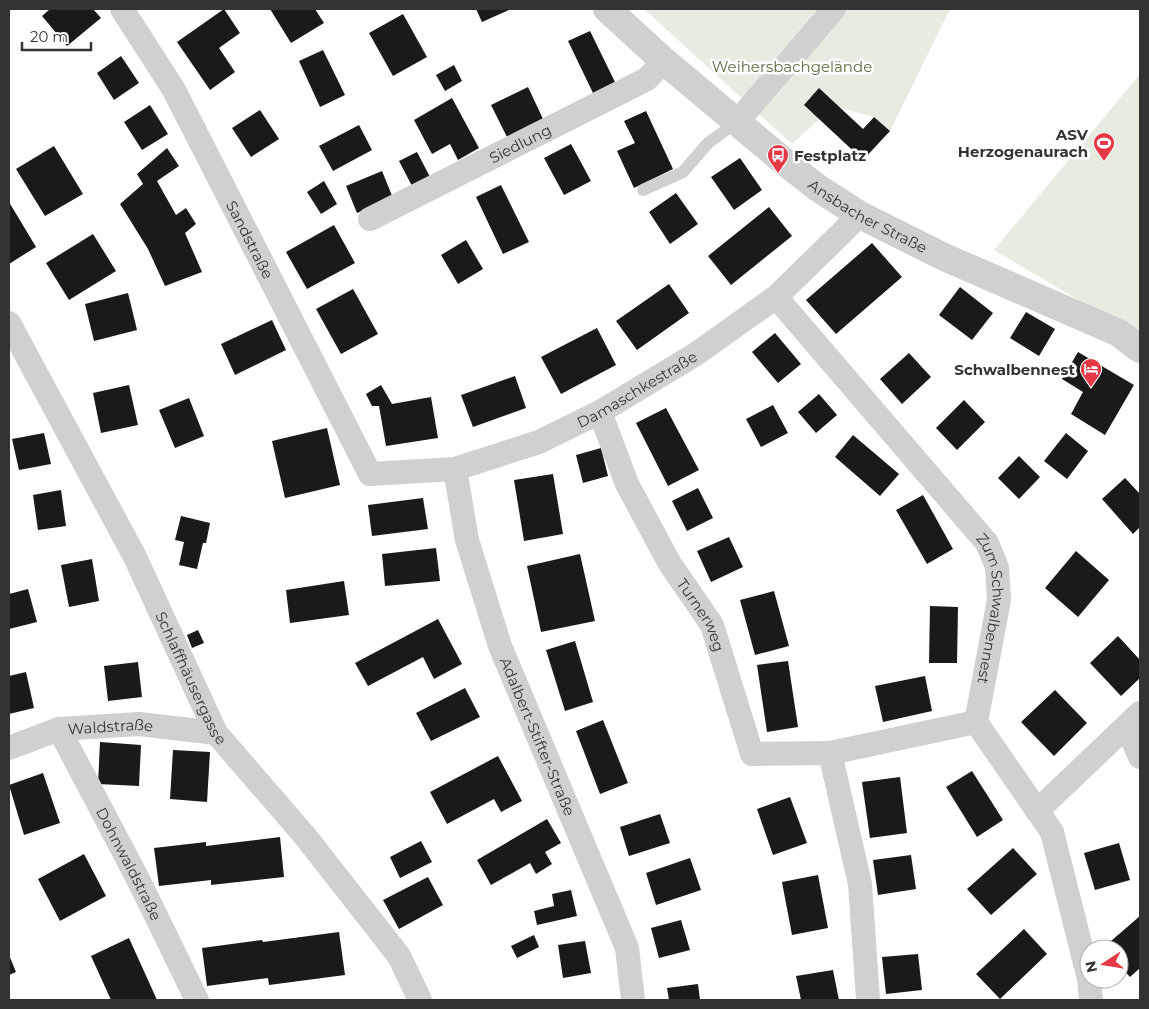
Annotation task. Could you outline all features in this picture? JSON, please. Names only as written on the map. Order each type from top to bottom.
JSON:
[{"type":"street","name":"Sandstraße","points":[[122,9],[174,90],[370,474]]},
{"type":"street","name":"Ansbacher Straße","points":[[606,9],[664,61],[818,188],[860,215],[944,257],[1119,333],[1140,349]]},
{"type":"street","points":[[737,122],[834,9]]},
{"type":"street","name":"Siedlung","points":[[370,219],[647,79],[664,61]]},
{"type":"street","name":"Damaschkestraße","points":[[370,474],[455,469],[539,442],[600,412],[696,354],[776,297],[860,215]]},
{"type":"street","name":"Zum Schwalbennest","points":[[776,297],[987,543],[997,567],[999,600],[976,722]]},
{"type":"street","name":"Schlaffhäusergasse","points":[[9,323],[135,557],[216,733],[305,836],[399,956],[420,1000]]},
{"type":"street","name":"Turnerweg","points":[[600,412],[627,484],[670,564],[712,625],[752,754],[830,753],[976,722]]},
{"type":"street","name":"Adalbert-Stifter-Straße","points":[[455,469],[467,540],[500,646],[627,948],[633,1000]]},
{"type":"street","points":[[1037,811],[1134,720]]},
{"type":"street","points":[[1134,720],[1140,757]]},
{"type":"street","points":[[976,722],[1052,832],[1089,979],[1091,1000]]},
{"type":"street","name":"Waldstraße","points":[[9,748],[59,729],[139,724],[216,733]]},
{"type":"street","name":"Dohnwaldstraße","points":[[59,729],[140,883],[197,1000]]},
{"type":"street","points":[[830,753],[860,884],[868,1000]]},
{"type":"lane","points":[[644,190],[683,172],[708,143],[737,122]]},
{"type":"green space","name":"Weihersbachgelände","points":[[644,9],[950,9],[890,131],[874,117],[834,106],[792,144]]},
{"type":"green space","name":"ASV Herzogenaurach","points":[[1140,74],[1140,340],[1124,327],[994,250]]},
{"type":"building","points":[[50,9],[93,9],[101,18],[67,46],[42,16]]},
{"type":"building","points":[[224,9],[240,33],[219,48],[235,72],[210,90],[177,42]]},
{"type":"building","points":[[270,9],[315,9],[324,23],[291,43]]},
{"type":"building","points":[[476,9],[511,9],[482,22]]},
{"type":"building","points":[[403,14],[427,57],[393,76],[369,33]]},
{"type":"building","points":[[590,31],[615,82],[593,93],[568,41]]},
{"type":"building","points":[[323,50],[345,95],[320,107],[299,61]]},
{"type":"building","points":[[121,56],[139,83],[114,100],[97,73]]},
{"type":"building","points":[[454,65],[462,81],[445,91],[436,75]]},
{"type":"building","points":[[528,87],[543,119],[507,137],[491,105]]},
{"type":"building","points":[[819,88],[863,129],[874,117],[890,131],[863,160],[804,105]]},
{"type":"building","points":[[452,98],[479,148],[458,160],[450,144],[432,154],[414,120]]},
{"type":"building","points":[[150,105],[168,134],[142,150],[124,122]]},
{"type":"building","points":[[260,110],[279,139],[251,157],[232,128]]},
{"type":"building","points":[[646,111],[673,169],[634,188],[617,151],[635,143],[624,121]]},
{"type":"building","points":[[359,125],[372,150],[333,171],[319,146]]},
{"type":"building","points":[[571,144],[591,181],[564,195],[544,158]]},
{"type":"building","points":[[54,146],[83,194],[45,216],[16,169]]},
{"type":"building","points":[[167,148],[179,166],[157,181],[176,215],[186,208],[196,224],[185,233],[202,272],[165,286],[148,249],[120,204],[143,184],[137,174]]},
{"type":"building","points":[[417,152],[430,177],[412,186],[399,161]]},
{"type":"building","points":[[740,158],[762,190],[734,210],[711,177]]},
{"type":"building","points":[[382,171],[393,198],[357,213],[346,186]]},
{"type":"building","points":[[324,181],[337,204],[321,214],[307,192]]},
{"type":"building","points":[[501,185],[529,242],[503,254],[476,197]]},
{"type":"building","points":[[676,193],[698,224],[670,244],[649,212]]},
{"type":"building","points":[[9,202],[36,247],[9,264]]},
{"type":"building","points":[[769,207],[792,236],[731,285],[708,256]]},
{"type":"building","points":[[334,225],[355,263],[307,289],[286,252]]},
{"type":"building","points":[[93,234],[116,271],[69,300],[46,263]]},
{"type":"building","points":[[466,240],[483,269],[458,284],[441,255]]},
{"type":"building","points":[[872,243],[902,277],[836,334],[806,300]]},
{"type":"building","points":[[669,284],[689,313],[637,350],[616,321]]},
{"type":"building","points":[[960,287],[993,313],[972,340],[939,315]]},
{"type":"building","points":[[353,289],[378,334],[341,354],[316,309]]},
{"type":"building","points":[[128,293],[137,330],[94,341],[85,304]]},
{"type":"building","points":[[1026,312],[1055,329],[1039,356],[1010,338]]},
{"type":"building","points":[[272,320],[286,350],[235,375],[221,344]]},
{"type":"building","points":[[597,328],[616,365],[561,394],[541,357]]},
{"type":"building","points":[[775,333],[801,364],[778,383],[752,352]]},
{"type":"building","points":[[1078,352],[1134,385],[1105,435],[1071,414],[1083,392],[1062,379]]},
{"type":"building","points":[[909,353],[931,377],[902,404],[880,379]]},
{"type":"building","points":[[515,376],[526,408],[473,427],[461,395]]},
{"type":"building","points":[[129,385],[138,425],[101,433],[93,393]]},
{"type":"building","points":[[381,385],[392,404],[431,397],[438,438],[386,446],[379,406],[372,406],[366,394]]},
{"type":"building","points":[[819,394],[837,415],[816,433],[798,412]]},
{"type":"building","points":[[189,398],[204,436],[175,448],[159,410]]},
{"type":"building","points":[[964,400],[985,422],[957,450],[936,428]]},
{"type":"building","points":[[773,405],[788,433],[761,447],[746,419]]},
{"type":"building","points":[[666,408],[699,470],[668,486],[636,423]]},
{"type":"building","points":[[327,428],[340,485],[285,498],[272,441]]},
{"type":"building","points":[[44,433],[51,464],[19,470],[12,439]]},
{"type":"building","points":[[1066,433],[1088,451],[1067,479],[1044,461]]},
{"type":"building","points":[[853,435],[899,474],[880,496],[835,457]]},
{"type":"building","points":[[601,448],[608,476],[583,483],[576,455]]},
{"type":"building","points":[[1019,456],[1040,477],[1019,499],[998,478]]},
{"type":"building","points":[[553,474],[563,534],[524,541],[514,480]]},
{"type":"building","points":[[1125,478],[1140,494],[1140,527],[1133,534],[1102,499]]},
{"type":"building","points":[[698,488],[713,518],[687,531],[672,501]]},
{"type":"building","points":[[61,490],[66,526],[38,530],[33,495]]},
{"type":"building","points":[[923,495],[953,549],[927,564],[896,510]]},
{"type":"building","points":[[423,498],[428,529],[372,536],[368,505]]},
{"type":"building","points":[[181,516],[210,523],[206,543],[203,543],[197,569],[179,565],[184,542],[175,540]]},
{"type":"building","points":[[729,537],[743,567],[711,582],[697,551]]},
{"type":"building","points":[[436,548],[440,581],[385,586],[382,554]]},
{"type":"building","points":[[1076,551],[1109,580],[1078,617],[1045,588]]},
{"type":"building","points":[[580,554],[595,621],[541,632],[527,566]]},
{"type":"building","points":[[92,559],[99,601],[69,607],[61,565]]},
{"type":"building","points":[[344,581],[349,615],[290,623],[286,590]]},
{"type":"building","points":[[28,589],[37,622],[9,629],[9,594]]},
{"type":"building","points":[[774,591],[789,646],[755,655],[740,600]]},
{"type":"building","points":[[930,606],[958,607],[957,663],[929,663]]},
{"type":"building","points":[[438,619],[462,664],[434,679],[423,657],[368,686],[355,663]]},
{"type":"building","points":[[198,630],[204,643],[192,648],[187,635]]},
{"type":"building","points":[[1118,636],[1140,660],[1140,678],[1121,696],[1090,663]]},
{"type":"building","points":[[575,641],[593,702],[565,711],[546,650]]},
{"type":"building","points":[[788,661],[798,727],[767,732],[757,665]]},
{"type":"building","points":[[138,662],[142,697],[108,701],[104,666]]},
{"type":"building","points":[[26,672],[34,708],[9,714],[9,676]]},
{"type":"building","points":[[925,676],[932,711],[883,722],[875,686]]},
{"type":"building","points":[[465,688],[480,717],[431,741],[416,713]]},
{"type":"building","points":[[1055,690],[1087,723],[1054,756],[1021,722]]},
{"type":"building","points":[[603,720],[628,783],[600,794],[576,731]]},
{"type":"building","points":[[100,742],[141,745],[139,786],[98,784]]},
{"type":"building","points":[[173,750],[210,752],[207,802],[170,799]]},
{"type":"building","points":[[498,756],[522,801],[501,812],[494,799],[447,824],[430,792]]},
{"type":"building","points":[[972,771],[1003,820],[977,837],[946,787]]},
{"type":"building","points":[[43,773],[60,823],[24,835],[9,785]]},
{"type":"building","points":[[900,777],[907,833],[870,838],[862,782]]},
{"type":"building","points":[[790,797],[807,843],[773,855],[757,809]]},
{"type":"building","points":[[660,814],[670,843],[629,856],[620,827]]},
{"type":"building","points":[[547,819],[561,843],[545,852],[552,864],[536,874],[530,863],[491,885],[477,860]]},
{"type":"building","points":[[280,837],[284,877],[211,885],[211,880],[159,886],[154,848],[206,842],[206,846]]},
{"type":"building","points":[[421,841],[432,862],[400,878],[390,857]]},
{"type":"building","points":[[1119,843],[1130,880],[1095,890],[1084,853]]},
{"type":"building","points":[[1013,848],[1037,874],[991,915],[967,889]]},
{"type":"building","points":[[84,854],[106,896],[60,921],[38,879]]},
{"type":"building","points":[[911,855],[916,889],[878,895],[873,860]]},
{"type":"building","points":[[690,858],[701,890],[656,905],[646,873]]},
{"type":"building","points":[[818,875],[828,928],[792,935],[782,882]]},
{"type":"building","points":[[428,877],[443,905],[399,929],[383,900]]},
{"type":"building","points":[[571,890],[577,916],[537,925],[534,911],[554,906],[552,894]]},
{"type":"building","points":[[1140,916],[1140,968],[1130,977],[1129,939],[1113,939]]},
{"type":"building","points":[[681,920],[690,950],[659,958],[651,928]]},
{"type":"building","points":[[1024,929],[1047,954],[1000,999],[976,974]]},
{"type":"building","points":[[339,932],[345,975],[269,985],[268,978],[207,986],[202,948]]},
{"type":"building","points":[[534,935],[539,947],[517,958],[511,946]]},
{"type":"building","points":[[129,938],[157,1000],[111,1000],[91,956]]},
{"type":"building","points":[[585,941],[591,973],[563,978],[558,945]]},
{"type":"building","points":[[918,954],[922,990],[886,994],[882,957]]},
{"type":"building","points":[[9,955],[16,972],[9,975]]},
{"type":"building","points":[[833,970],[839,1000],[801,1000],[796,976]]},
{"type":"building","points":[[698,984],[700,1000],[669,1000],[667,988]]},
{"type":"place","name":"ASV Herzogenaurach","points":[[1104,162]]},
{"type":"place","name":"Festplatz","points":[[778,174]]},
{"type":"place","name":"Schwalbennest","points":[[1091,388]]}]
